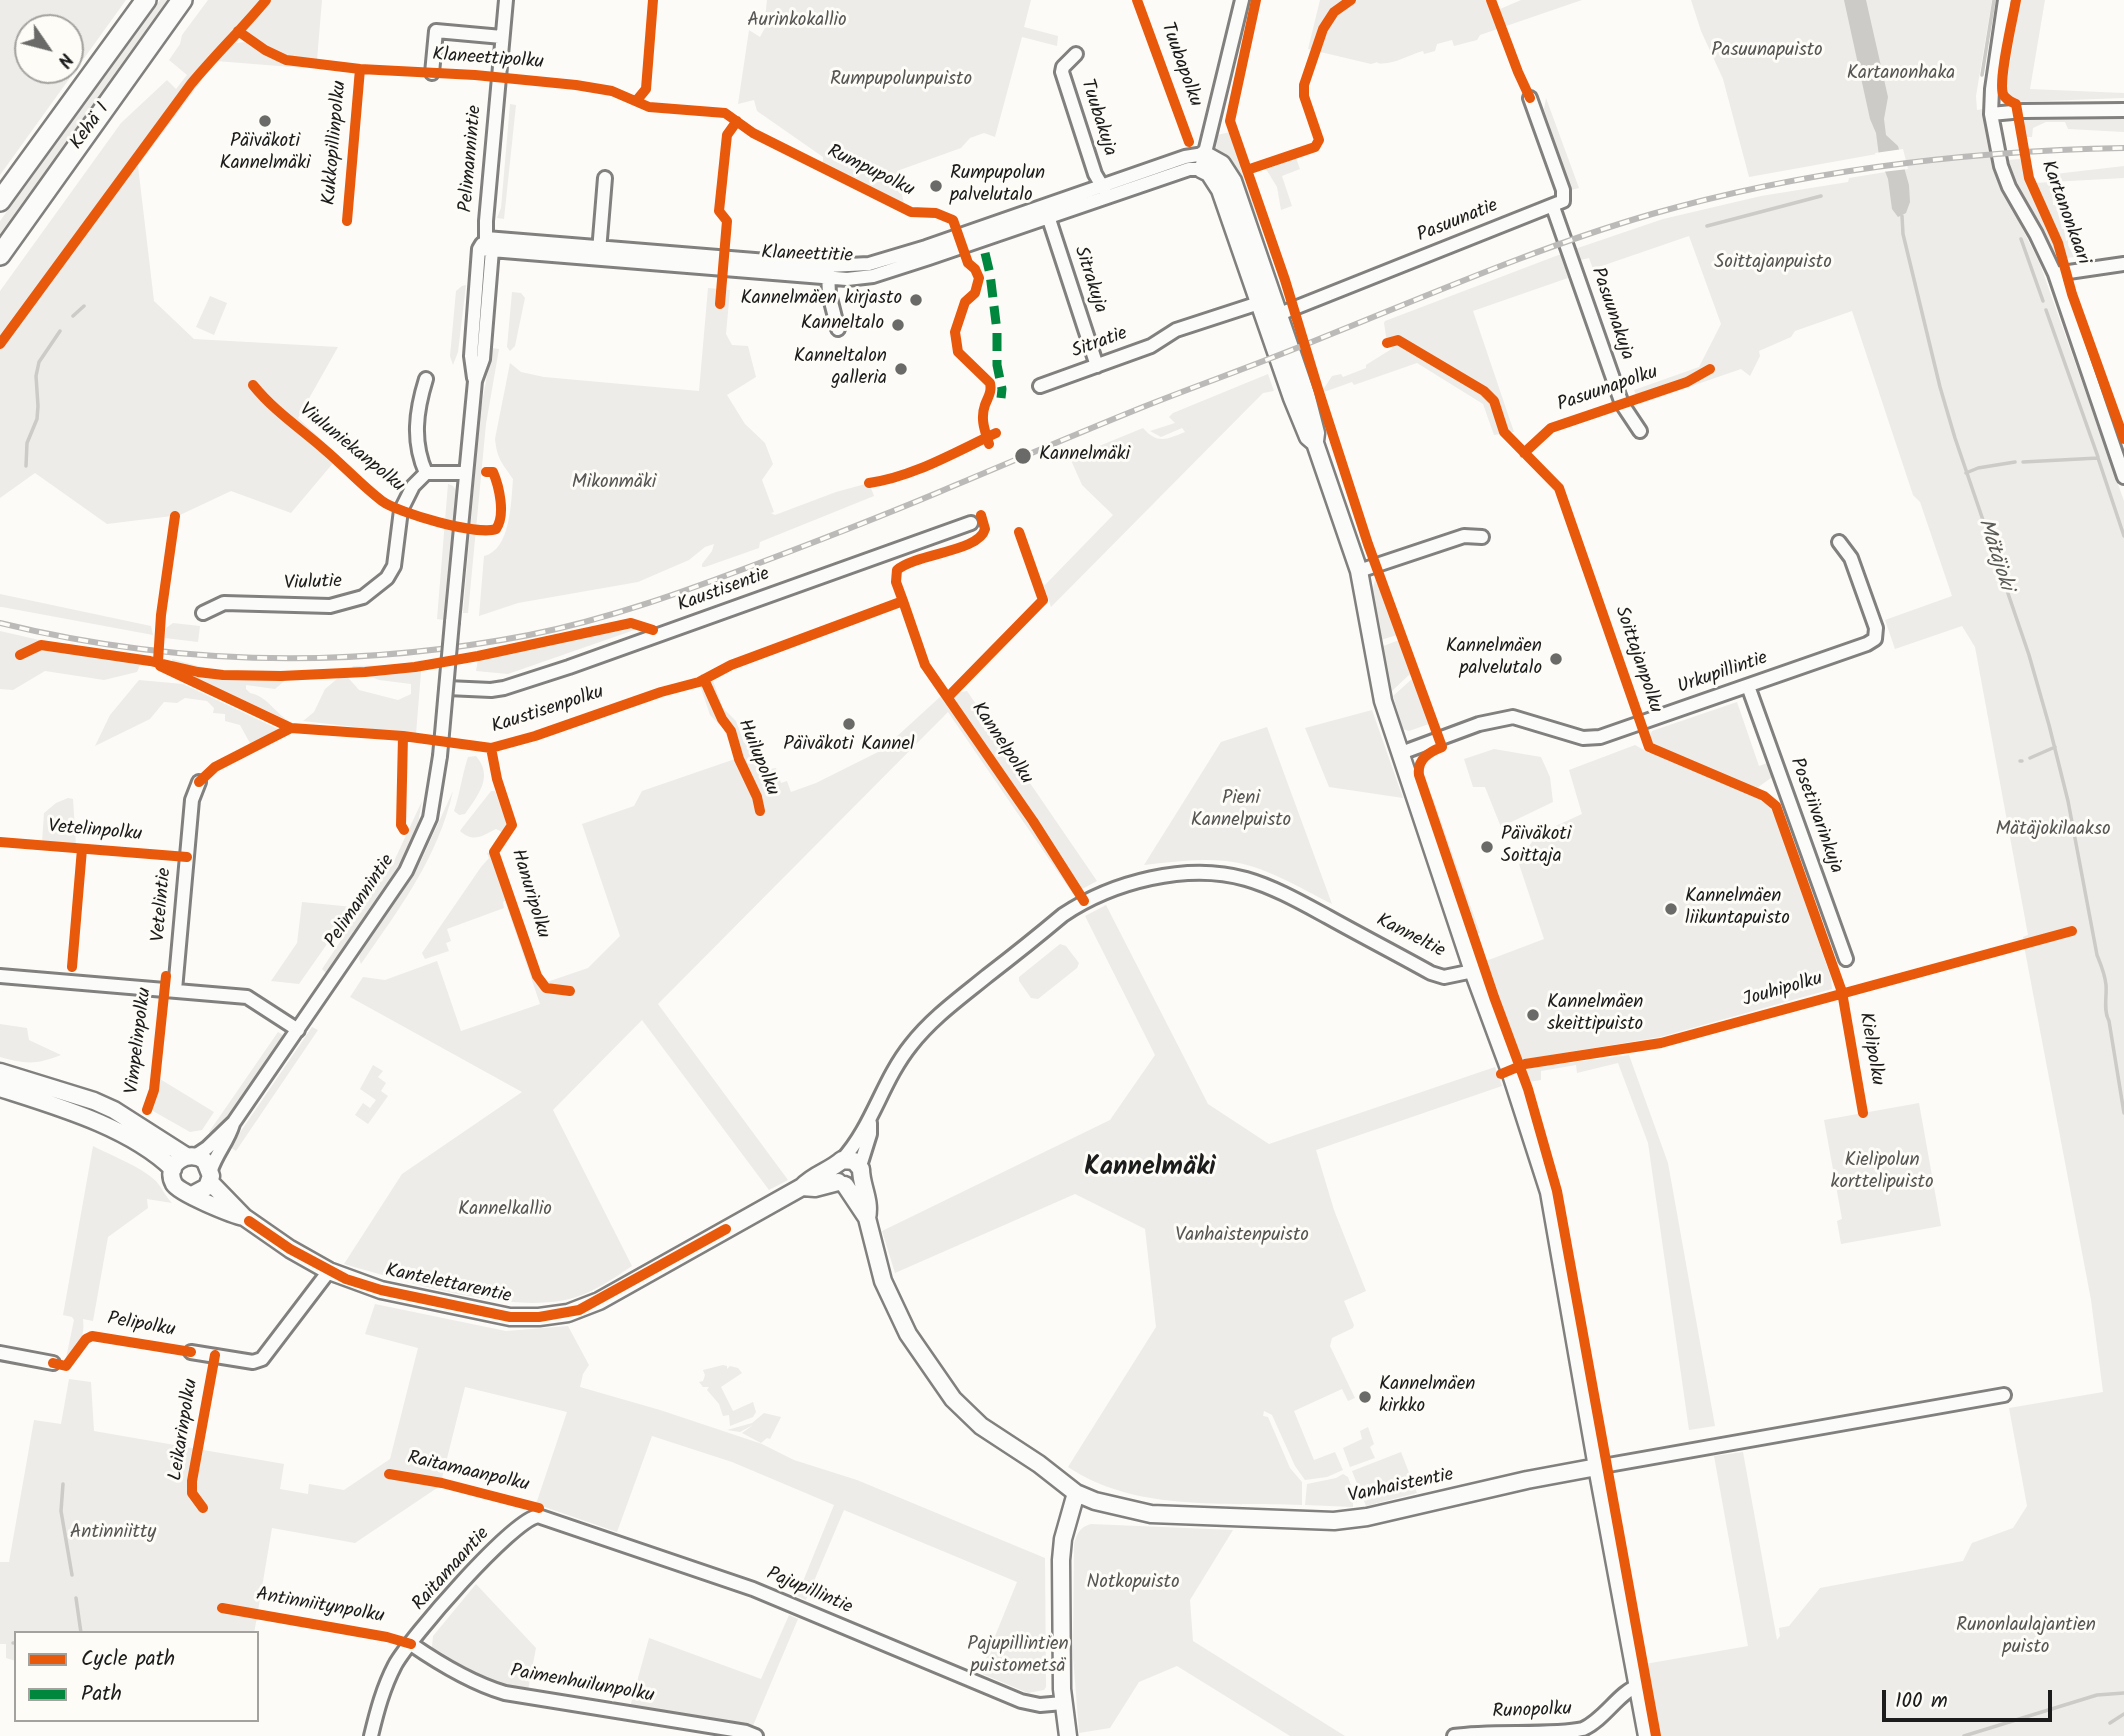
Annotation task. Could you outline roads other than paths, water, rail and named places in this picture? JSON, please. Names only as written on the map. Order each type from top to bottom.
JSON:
[{"type":"highway","name":"Kehä I","points":[[0,201],[146,0]]},
{"type":"highway","name":"Kehä I","points":[[0,255],[182,0]]},
{"type":"main road","points":[[1202,161],[1218,161],[1229,173],[1266,301],[1306,394],[1316,433],[1315,443],[1359,572],[1383,701],[1549,1192],[1647,1736]]},
{"type":"main road","points":[[0,1072],[94,1101],[191,1156],[205,1161],[211,1176],[203,1191],[192,1195],[176,1187],[172,1175],[178,1161],[191,1156]]},
{"type":"main road","points":[[0,1088],[64,1108],[116,1132],[158,1154],[173,1169]]},
{"type":"main road","points":[[840,1173],[854,1161],[860,1172]]},
{"type":"main road","name":"Vanhaistentie","points":[[860,1172],[869,1201],[867,1218]]},
{"type":"main road","name":"Kantelettarentie","points":[[211,1176],[244,1217],[329,1271],[381,1290],[510,1317],[539,1317],[568,1313],[598,1301],[802,1187],[815,1175],[840,1173],[856,1184],[860,1172]]},
{"type":"main road","name":"Vanhaistentie","points":[[840,1173],[867,1218],[883,1281],[896,1311],[914,1345],[953,1399],[981,1426],[1039,1464],[1076,1493],[1118,1508],[1151,1514],[1334,1521],[1367,1517],[1527,1480],[1597,1467]]},
{"type":"main road","name":"Kantelettarentie","points":[[192,1195],[230,1214],[244,1217]]},
{"type":"main road","points":[[1068,1736],[1063,1703],[1061,1560],[1063,1539],[1076,1493]]},
{"type":"street","name":"Pelimannintie","points":[[191,1156],[207,1148],[234,1122],[415,855],[430,818],[440,757],[475,381],[483,359],[486,246],[506,0]]},
{"type":"street","points":[[1202,161],[1242,0]]},
{"type":"street","name":"Kartanonkaari","points":[[2005,0],[1991,114],[2001,166],[2009,187],[2055,274],[2124,477]]},
{"type":"street","points":[[432,73],[436,31],[502,37]]},
{"type":"street","name":"Tuubakuja","points":[[1076,54],[1063,67],[1062,72],[1095,174],[1105,191]]},
{"type":"street","points":[[1530,98],[1563,190],[1563,201],[1553,206]]},
{"type":"street","points":[[1991,114],[2124,110]]},
{"type":"street","name":"Klaneettitie","points":[[486,246],[599,252],[873,276],[1105,191],[1185,157],[1202,161]]},
{"type":"street","points":[[599,252],[605,178]]},
{"type":"street","name":"Pasuunatie","points":[[1272,317],[1553,206]]},
{"type":"street","name":"Pasuunakuja","points":[[1553,206],[1622,404],[1640,431]]},
{"type":"street","name":"Sitrakuja","points":[[1047,212],[1097,366]]},
{"type":"street","points":[[2055,274],[2124,264]]},
{"type":"street","points":[[828,272],[838,329]]},
{"type":"street","name":"Sitratie","points":[[1041,386],[1151,346],[1176,330],[1266,301]]},
{"type":"street","points":[[426,379],[418,402],[416,441],[426,473],[466,473]]},
{"type":"street","name":"Viulutie","points":[[203,613],[224,603],[330,606],[349,602],[377,588],[394,565],[401,510],[413,486],[426,473]]},
{"type":"street","name":"Kaustisentie","points":[[447,688],[504,688],[971,523]]},
{"type":"street","points":[[1359,572],[1464,536],[1482,537]]},
{"type":"street","name":"Urkupillintie","points":[[1401,753],[1479,724],[1513,717],[1583,738],[1600,737],[1875,639],[1876,628],[1851,558],[1839,542]]},
{"type":"street","name":"Posetiivarinkuja","points":[[1748,686],[1846,959]]},
{"type":"street","name":"Vetelintie","points":[[174,990],[192,800],[199,782]]},
{"type":"street","name":"Kanneltie","points":[[840,1173],[870,1123],[882,1090],[898,1063],[942,1013],[1063,915],[1084,901],[1127,883],[1175,874],[1221,874],[1243,878],[1310,907],[1431,973],[1444,977],[1473,971]]},
{"type":"street","points":[[0,976],[247,998],[298,1030]]},
{"type":"street","name":"Pelimannintie","points":[[211,1176],[215,1158],[224,1147],[234,1122]]},
{"type":"street","name":"Kanneltie","points":[[860,1172],[870,1134],[870,1123]]},
{"type":"street","points":[[191,1352],[253,1362],[262,1359],[329,1271]]},
{"type":"street","points":[[0,1353],[52,1363]]},
{"type":"street","name":"Vanhaistentie","points":[[1597,1467],[2004,1395]]},
{"type":"street","name":"Pajupillintie","points":[[538,1516],[753,1589],[1021,1702],[1063,1703]]},
{"type":"street","name":"Raitamaantie","points":[[372,1736],[381,1693],[397,1662],[466,1577],[525,1520],[538,1516]]},
{"type":"street","name":"Paimenhuilunpolku","points":[[411,1644],[453,1671],[505,1693],[746,1732],[756,1736]]},
{"type":"street","name":"Runopolku","points":[[1454,1736],[1492,1733],[1556,1734],[1576,1731],[1594,1723],[1628,1690],[1637,1686]]},
{"type":"waterway","points":[[1982,75],[1994,0]]},
{"type":"waterway","points":[[1707,226],[1821,196]]},
{"type":"waterway","name":"Mätäjoki","points":[[1902,216],[1903,234],[1940,387],[2029,655],[2068,801],[2097,955],[2105,981],[2106,1013],[2124,1113]]},
{"type":"waterway","points":[[2021,239],[2043,301]]},
{"type":"waterway","points":[[73,316],[84,306]]},
{"type":"waterway","points":[[2046,310],[2098,457]]},
{"type":"waterway","points":[[26,466],[27,443],[37,419],[36,376],[39,362],[60,331]]},
{"type":"waterway","points":[[2023,462],[2098,458],[2124,536]]},
{"type":"waterway","points":[[1966,473],[1978,468],[2015,462]]},
{"type":"waterway","points":[[2030,758],[2055,747]]},
{"type":"waterway","points":[[63,1484],[61,1511],[72,1575]]},
{"type":"waterway","points":[[76,1598],[81,1631]]},
{"type":"waterway","points":[[1964,1736],[2097,1695],[2124,1693]]},
{"type":"waterway","points":[[2110,1723],[2124,1714]]},
{"type":"railway","points":[[0,623],[131,648],[264,658],[397,654],[529,635],[647,603],[787,553],[1143,407],[1484,272],[1609,227],[1710,199],[1827,175],[2005,153],[2124,148]]},
{"type":"place","name":"Päiväkoti Kannelmäki","points":[[265,121]]},
{"type":"place","name":"Rumpupolun palvelutalo","points":[[936,186]]},
{"type":"place","name":"Kannelmäen kirjasto","points":[[916,300]]},
{"type":"place","name":"Kanneltalo","points":[[898,325]]},
{"type":"place","name":"Kanneltalon galleria","points":[[901,369]]},
{"type":"place","name":"Kannelmäki","points":[[1023,456]]},
{"type":"place","name":"Kannelmäen palvelutalo","points":[[1556,659]]},
{"type":"place","name":"Päiväkoti Kannel","points":[[849,724]]},
{"type":"place","name":"Päiväkoti Soittaja","points":[[1487,847]]},
{"type":"place","name":"Kannelmäen liikuntapuisto","points":[[1671,909]]},
{"type":"place","name":"Kannelmäen skeittipuisto","points":[[1533,1015]]},
{"type":"place","name":"Kannelmäen kirkko","points":[[1365,1397]]},
{"type":"district","name":"Kannelmäki","points":[[1150,1170]]},
{"type":"park label","name":"Aurinkokallio","points":[[797,22]]},
{"type":"park label","name":"Pasuunapuisto","points":[[1767,52]]},
{"type":"park label","name":"Kartanonhaka","points":[[1901,75]]},
{"type":"park label","name":"Rumpupolunpuisto","points":[[901,81]]},
{"type":"park label","name":"Soittajanpuisto","points":[[1773,264]]},
{"type":"park label","name":"Mikonmäki","points":[[614,484]]},
{"type":"park label","name":"Pieni Kannelpuisto","points":[[1241,811]]},
{"type":"park label","name":"Mätäjokilaakso","points":[[2053,831]]},
{"type":"park label","name":"Kielipolun korttelipuisto","points":[[1882,1173]]},
{"type":"park label","name":"Kannelkallio","points":[[505,1211]]},
{"type":"park label","name":"Vanhaistenpuisto","points":[[1242,1237]]},
{"type":"park label","name":"Antinniitty","points":[[113,1534]]},
{"type":"park label","name":"Notkopuisto","points":[[1133,1584]]},
{"type":"park label","name":"Runonlaulajantien puisto","points":[[2026,1638]]},
{"type":"park label","name":"Pajupillintien puistometsä","points":[[1018,1657]]}]
